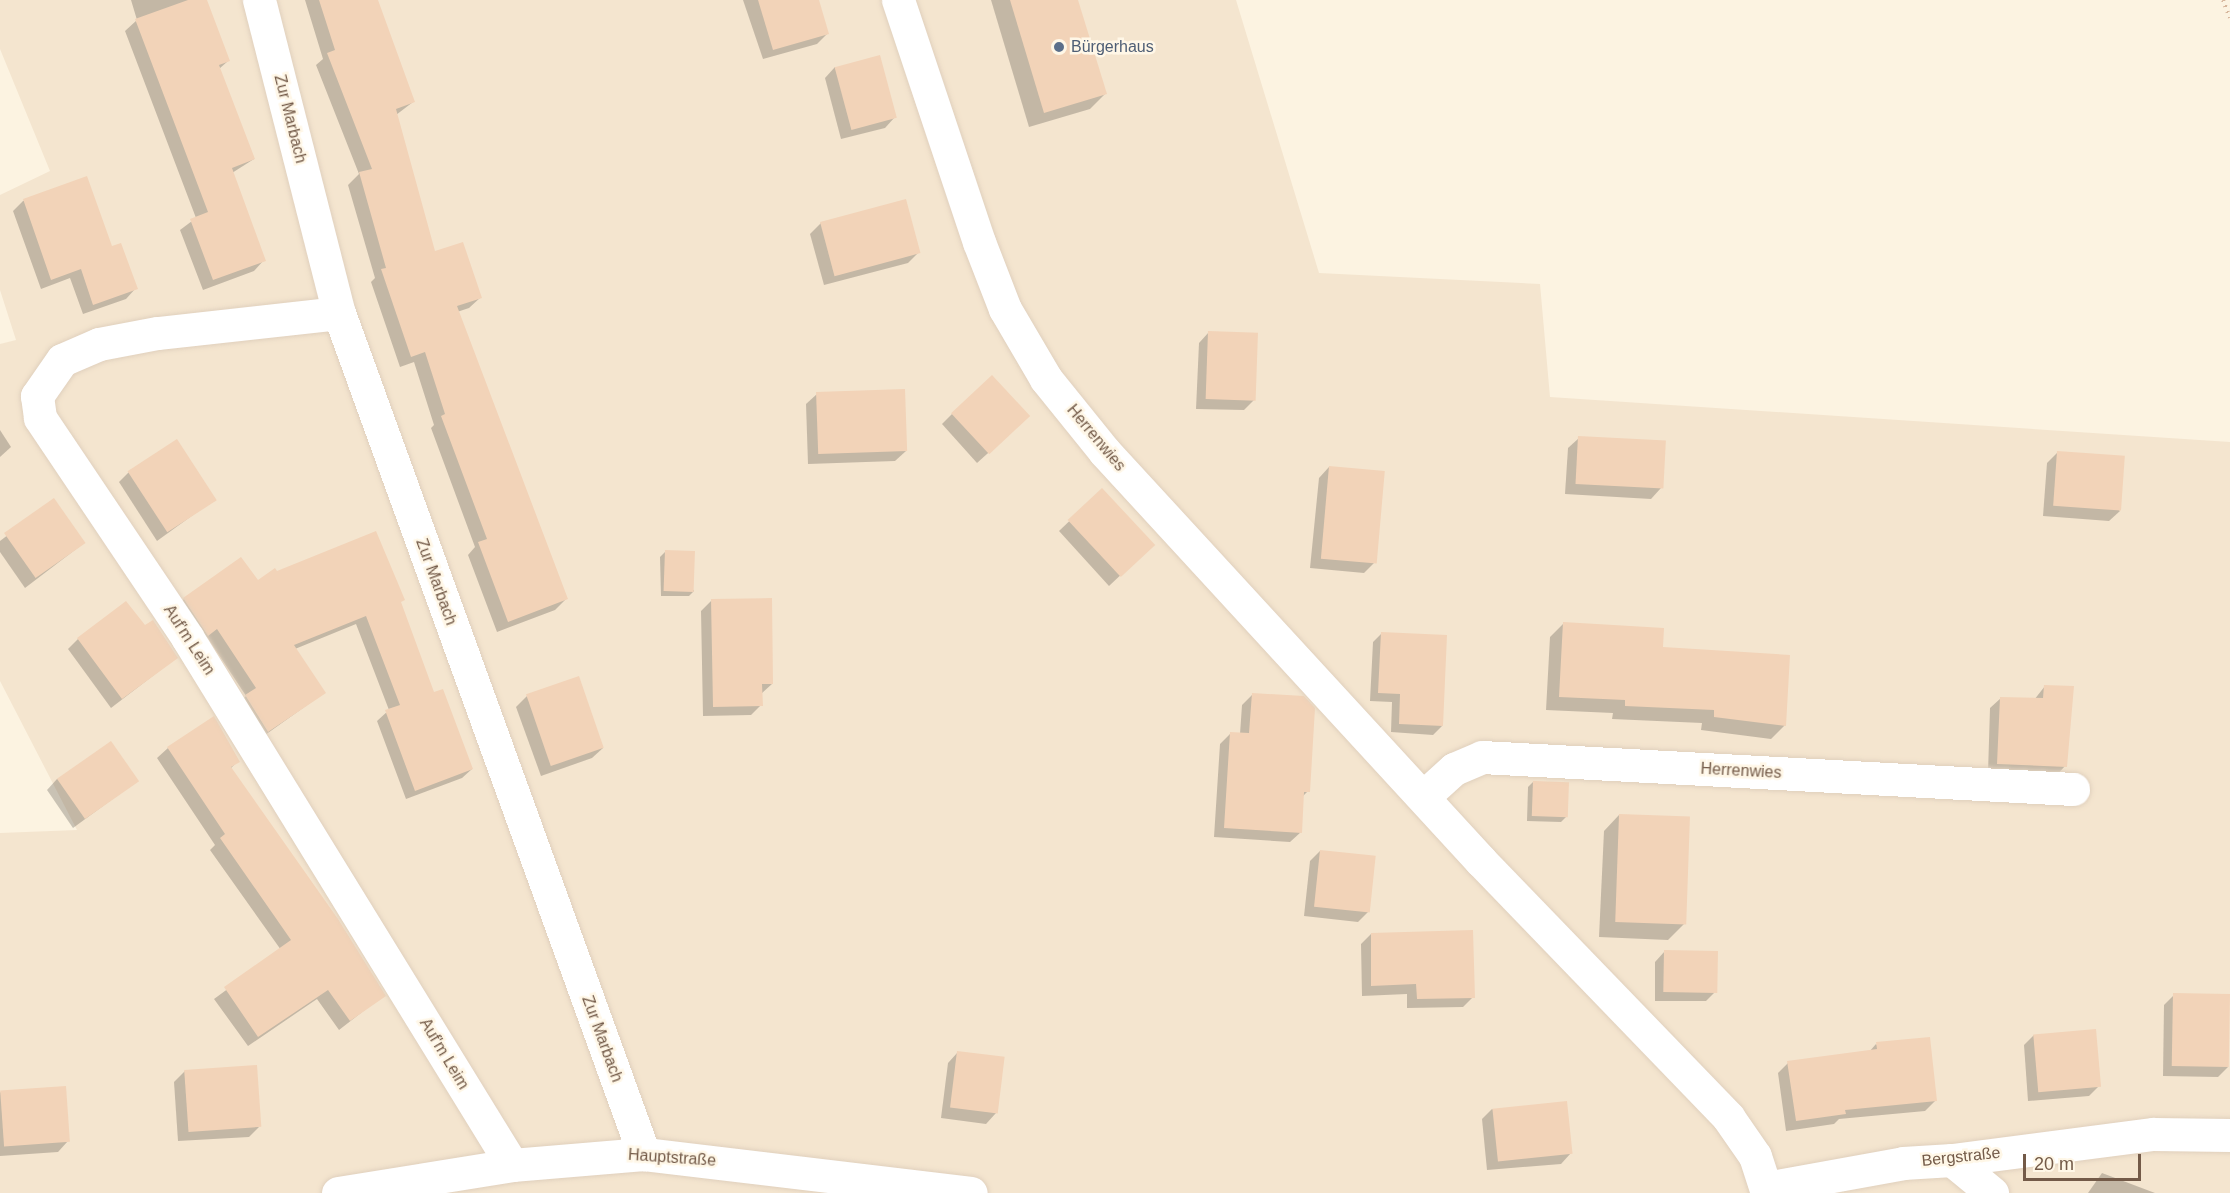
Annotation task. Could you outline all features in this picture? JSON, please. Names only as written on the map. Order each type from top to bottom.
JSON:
[{"type":"street","name":"Zur Marbach","points":[[259,0],[339,313],[644,1154]]},
{"type":"street","name":"Herrenwies","points":[[898,0],[1000,298],[1046,379],[1104,451],[1423,797],[1728,1117],[1755,1156],[1766,1190]]},
{"type":"street","name":"Auf'm Leim","points":[[339,313],[157,333],[99,344],[62,360],[37,396],[40,418],[187,637],[512,1165]]},
{"type":"street","name":"Herrenwies","points":[[1423,797],[1454,769],[1482,757],[2073,789]]},
{"type":"street","name":"Bergstraße","points":[[1766,1190],[1845,1171],[1952,1160],[2153,1134],[2230,1135]]},
{"type":"street","name":"Hauptstraße","points":[[338,1193],[512,1165],[644,1154],[971,1193]]},
{"type":"street","points":[[1952,1160],[1992,1193]]},
{"type":"path","points":[[2223,0],[2230,18]]},
{"type":"shaded area","points":[[0,0],[1236,0],[1319,273],[1540,284],[1550,397],[2230,442],[2230,1193],[0,1193],[0,833],[77,830],[0,681],[0,344],[16,340],[0,290],[0,195],[50,171],[0,49]]},
{"type":"building","points":[[188,0],[207,0],[230,61],[219,65],[255,159],[232,168],[266,261],[213,280],[190,219],[208,212],[135,19]]},
{"type":"building","points":[[319,0],[378,0],[415,102],[396,109],[435,251],[463,242],[482,298],[457,306],[568,599],[508,622],[478,542],[487,539],[441,416],[445,414],[425,352],[411,357],[381,269],[386,268],[359,172],[372,169],[327,53],[335,50]]},
{"type":"building","points":[[758,0],[819,0],[829,34],[773,50]]},
{"type":"building","name":"Bürgerhaus","points":[[1010,0],[1078,0],[1107,94],[1044,113]]},
{"type":"building","points":[[880,55],[897,118],[851,130],[835,67]]},
{"type":"building","points":[[87,176],[112,246],[121,243],[138,289],[93,305],[81,269],[51,280],[23,199]]},
{"type":"building","points":[[906,199],[920,253],[835,276],[820,222]]},
{"type":"building","points":[[1208,331],[1258,333],[1256,401],[1206,399]]},
{"type":"building","points":[[992,375],[1030,416],[989,454],[951,413]]},
{"type":"building","points":[[905,389],[907,451],[818,454],[816,392]]},
{"type":"building","points":[[1578,436],[1666,441],[1663,489],[1575,484]]},
{"type":"building","points":[[177,439],[217,500],[167,532],[128,471]]},
{"type":"building","points":[[2057,451],[2125,456],[2121,511],[2053,506]]},
{"type":"building","points":[[1329,466],[1385,471],[1377,564],[1321,559]]},
{"type":"building","points":[[1102,488],[1155,545],[1121,577],[1068,520]]},
{"type":"building","points":[[54,498],[86,543],[36,578],[4,533]]},
{"type":"building","points":[[376,531],[405,600],[401,602],[434,692],[443,689],[473,769],[415,791],[385,710],[400,705],[366,616],[294,645],[326,693],[268,732],[245,695],[256,688],[217,629],[208,636],[183,598],[241,557],[258,580],[275,568],[277,571]]},
{"type":"building","points":[[665,550],[695,551],[694,592],[664,591]]},
{"type":"building","points":[[772,598],[773,684],[762,684],[763,706],[713,707],[711,599]]},
{"type":"building","points":[[126,601],[145,625],[153,620],[178,658],[122,699],[77,638]]},
{"type":"building","points":[[1563,622],[1664,628],[1663,647],[1790,655],[1786,726],[1714,717],[1714,710],[1625,706],[1625,700],[1559,697]]},
{"type":"building","points":[[1381,632],[1447,635],[1443,726],[1399,724],[1400,694],[1378,693]]},
{"type":"building","points":[[579,676],[604,748],[551,766],[526,694]]},
{"type":"building","points":[[2044,685],[2074,686],[2067,767],[1997,764],[2000,697],[2043,698]]},
{"type":"building","points":[[1252,693],[1304,696],[1315,708],[1310,792],[1304,792],[1302,833],[1224,828],[1230,732],[1249,733]]},
{"type":"building","points":[[214,716],[240,762],[231,767],[338,919],[386,996],[350,1021],[328,990],[258,1037],[224,987],[291,940],[220,838],[225,834],[167,747]]},
{"type":"building","points":[[111,741],[139,781],[85,819],[57,779]]},
{"type":"building","points":[[1533,781],[1569,782],[1568,817],[1532,816]]},
{"type":"building","points":[[1619,814],[1690,816],[1686,924],[1615,922]]},
{"type":"building","points":[[1320,850],[1376,856],[1370,913],[1314,907]]},
{"type":"building","points":[[1473,930],[1475,998],[1417,999],[1416,984],[1371,986],[1371,933]]},
{"type":"building","points":[[1664,950],[1718,951],[1717,993],[1663,992]]},
{"type":"building","points":[[2173,993],[2230,994],[2229,1067],[2172,1066]]},
{"type":"building","points":[[2096,1029],[2101,1087],[2038,1092],[2033,1034]]},
{"type":"building","points":[[1930,1037],[1937,1101],[1845,1110],[1846,1114],[1796,1121],[1787,1061],[1877,1049],[1876,1042]]},
{"type":"building","points":[[957,1051],[1005,1057],[998,1113],[950,1108]]},
{"type":"building","points":[[257,1065],[261,1127],[189,1132],[184,1070]]},
{"type":"building","points":[[66,1086],[70,1142],[4,1146],[0,1091]]},
{"type":"building","points":[[1567,1101],[1573,1154],[1498,1162],[1492,1109]]},
{"type":"place","name":"Bürgerhaus","points":[[1059,47]]}]
